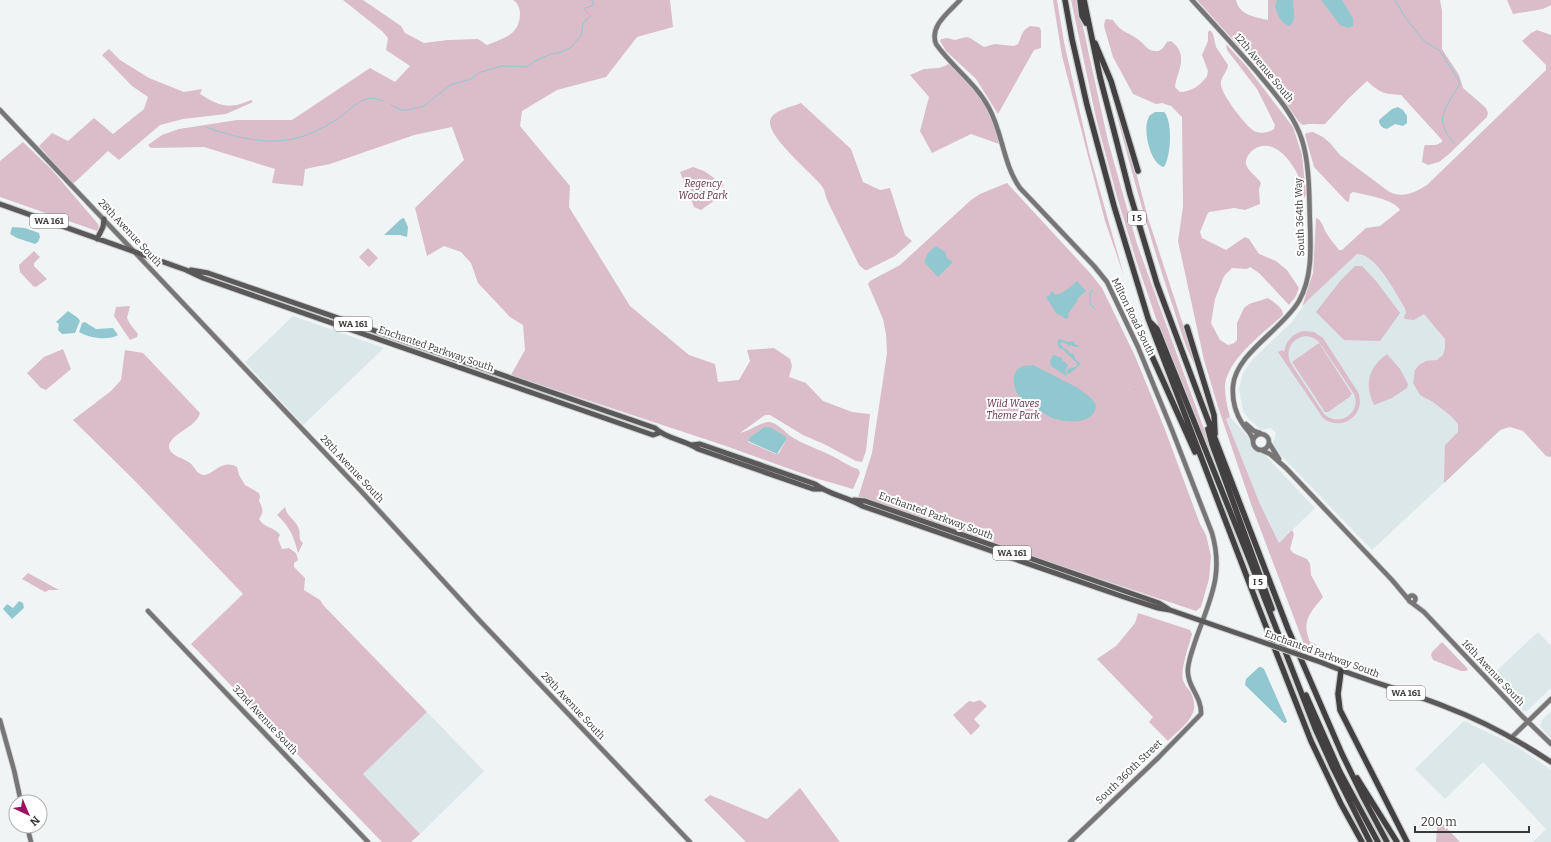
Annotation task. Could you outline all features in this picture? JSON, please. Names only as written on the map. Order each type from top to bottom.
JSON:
[{"type":"highway","name":"I 5","points":[[1065,0],[1072,39],[1089,113],[1114,206],[1150,322],[1311,741],[1341,804],[1362,842]]},
{"type":"highway","name":"I 5","points":[[1080,0],[1082,16],[1089,29]]},
{"type":"highway","name":"I 5","points":[[1084,0],[1100,78],[1130,194],[1157,284],[1288,629],[1342,754],[1362,797],[1387,842]]},
{"type":"highway","points":[[1091,35],[1108,71],[1138,171]]},
{"type":"highway","name":"I 5","points":[[1150,322],[1157,329],[1315,728],[1332,768],[1370,842]]},
{"type":"highway","points":[[1187,327],[1214,415],[1216,440]]},
{"type":"highway","points":[[1142,334],[1218,501]]},
{"type":"highway","name":"I 5","points":[[1201,402],[1212,444],[1284,640],[1313,712],[1340,772],[1378,842]]},
{"type":"highway","points":[[1342,671],[1338,694],[1340,710],[1407,842]]},
{"type":"highway","points":[[1342,754],[1397,842]]},
{"type":"main road","name":"Enchanted Parkway South","points":[[0,204],[186,270],[204,278],[653,435],[659,432]]},
{"type":"main road","points":[[97,239],[103,227],[104,219]]},
{"type":"main road","name":"Enchanted Parkway South","points":[[186,270],[208,273],[655,428],[659,432],[691,445],[698,450],[813,489],[821,489],[853,500],[865,501],[1159,603],[1170,610]]},
{"type":"main road","points":[[465,369],[467,363]]},
{"type":"main road","name":"Enchanted Parkway South","points":[[853,500],[862,506],[1158,608],[1170,610],[1447,707],[1512,737],[1551,762]]},
{"type":"main road","points":[[1046,570],[1052,569],[1068,574],[1071,573]]},
{"type":"street","name":"Milton Road South","points":[[960,0],[937,26],[934,38],[936,44],[977,90],[988,105],[997,128],[1011,174],[1020,188],[1094,266],[1107,282],[1138,347],[1212,532],[1216,547],[1216,580],[1213,594],[1190,658],[1188,670],[1189,682],[1200,701],[1201,714]]},
{"type":"street","name":"12th Avenue South","points":[[1192,0],[1248,62],[1286,108],[1298,129],[1306,157]]},
{"type":"street","name":"28th Avenue South","points":[[0,110],[360,490],[480,621],[690,842]]},
{"type":"street","name":"South 364th Way","points":[[1253,441],[1251,434],[1238,416],[1235,409],[1233,385],[1236,373],[1247,356],[1283,322],[1293,310],[1302,294],[1310,268],[1311,246],[1306,157]]},
{"type":"street","points":[[1238,416],[1251,428],[1267,437],[1273,451],[1286,468]]},
{"type":"street","points":[[1260,434],[1255,436],[1253,441],[1255,447],[1270,454],[1286,468]]},
{"type":"street","points":[[1262,450],[1266,448],[1269,443]]},
{"type":"street","name":"16th Avenue South","points":[[1286,468],[1409,597],[1409,601],[1414,602],[1424,612],[1528,722],[1551,744]]},
{"type":"street","name":"32nd Avenue South","points":[[148,611],[368,842]]},
{"type":"street","points":[[1512,737],[1551,700]]},
{"type":"street","name":"South 360th Street","points":[[1070,842],[1201,714]]},
{"type":"street","points":[[0,720],[19,794]]},
{"type":"shaded area","points":[[1377,235],[1533,400],[1372,550],[1272,446],[1276,433],[1271,428],[1261,430],[1248,418],[1243,411],[1239,389],[1243,373],[1253,359],[1292,322],[1307,301]]},
{"type":"shaded area","points":[[293,316],[384,348],[303,425],[245,362]]},
{"type":"shaded area","points":[[1230,417],[1250,439],[1252,449],[1258,453],[1263,453],[1315,508],[1279,543],[1260,504],[1226,419]]},
{"type":"shaded area","points":[[1538,632],[1551,646],[1551,688],[1527,711],[1524,711],[1491,676]]},
{"type":"shaded area","points":[[1551,711],[1551,739],[1540,726],[1542,720]]},
{"type":"shaded area","points":[[427,712],[484,771],[420,834],[363,774]]},
{"type":"shaded area","points":[[1464,721],[1516,746],[1551,770],[1551,842],[1533,842],[1546,829],[1483,762],[1445,799],[1415,769]]},
{"type":"green space","points":[[343,0],[363,0],[401,26],[405,33],[424,43],[448,40],[478,39],[487,45],[510,35],[517,26],[520,11],[519,7],[513,0],[670,0],[673,27],[637,37],[606,77],[557,90],[522,111],[520,126],[570,186],[569,207],[630,306],[689,355],[715,364],[718,382],[739,380],[750,361],[747,350],[774,348],[790,359],[792,366],[789,377],[806,383],[823,401],[852,412],[870,414],[866,451],[862,462],[856,461],[803,435],[770,415],[765,415],[740,433],[768,422],[774,423],[799,441],[858,469],[860,473],[853,489],[815,478],[723,445],[511,375],[525,350],[523,325],[510,317],[478,283],[471,263],[461,252],[444,246],[427,256],[415,208],[464,160],[452,127],[414,135],[330,164],[305,169],[303,186],[272,183],[275,169],[204,147],[151,148],[148,145],[162,135],[179,129],[237,120],[292,120],[370,68],[395,82],[410,66],[386,50],[388,38],[382,31]],"holes":[[[764,427],[786,440],[779,453],[776,454],[748,442],[750,437]]]},
{"type":"green space","points":[[1053,0],[1057,0],[1064,42],[1089,152],[1124,276],[1105,221],[1062,56]]},
{"type":"green space","points":[[1071,0],[1077,0],[1108,141],[1137,244],[1234,512],[1161,333],[1137,263],[1117,197],[1096,118]]},
{"type":"green space","points":[[1197,0],[1236,0],[1240,9],[1244,12],[1268,20],[1268,0],[1440,0],[1442,11],[1442,49],[1459,75],[1463,88],[1486,108],[1488,113],[1487,117],[1448,155],[1439,162],[1428,165],[1422,162],[1425,145],[1436,145],[1442,142],[1442,140],[1401,95],[1382,92],[1367,81],[1325,124],[1303,125],[1299,122],[1273,84]]},
{"type":"green space","points":[[1507,0],[1551,0],[1551,5],[1543,9],[1513,14]]},
{"type":"green space","points":[[1105,20],[1113,20],[1116,25],[1136,38],[1150,50],[1159,51],[1167,42],[1171,41],[1177,47],[1180,52],[1181,63],[1175,87],[1180,92],[1188,91],[1195,87],[1207,76],[1208,71],[1202,55],[1208,41],[1208,32],[1210,30],[1213,34],[1216,47],[1228,65],[1221,82],[1222,90],[1234,110],[1245,123],[1254,131],[1262,133],[1274,129],[1275,125],[1257,89],[1227,50],[1226,45],[1247,67],[1293,127],[1302,155],[1306,195],[1304,198],[1298,176],[1289,160],[1276,149],[1269,146],[1261,146],[1250,153],[1246,162],[1247,167],[1261,183],[1259,189],[1260,204],[1245,210],[1234,208],[1209,212],[1200,232],[1202,238],[1226,250],[1245,237],[1249,239],[1259,254],[1276,261],[1287,270],[1299,288],[1296,296],[1289,305],[1259,273],[1250,267],[1247,269],[1232,268],[1224,276],[1215,299],[1211,323],[1220,340],[1228,345],[1237,340],[1237,323],[1244,308],[1249,304],[1268,298],[1278,305],[1283,312],[1283,315],[1239,356],[1232,366],[1227,376],[1225,386],[1226,402],[1230,417],[1226,419],[1260,504],[1279,543],[1292,530],[1294,534],[1290,549],[1293,553],[1307,559],[1310,564],[1311,575],[1323,597],[1308,618],[1306,628],[1310,642],[1317,645],[1315,650],[1305,647],[1252,507],[1218,407],[1204,360],[1178,241],[1183,207],[1182,117],[1171,106],[1162,103],[1156,104],[1133,94],[1113,57],[1104,26]]},
{"type":"green space","points":[[1030,26],[1039,27],[1041,30],[1041,48],[1034,50],[998,114],[976,79],[946,51],[940,41],[941,39],[947,38],[955,40],[966,37],[984,47],[995,44],[1014,46],[1018,44],[1023,32]]},
{"type":"green space","points":[[1537,30],[1551,35],[1551,456],[1546,456],[1523,431],[1510,427],[1500,430],[1444,483],[1445,445],[1458,432],[1458,424],[1451,416],[1433,402],[1420,395],[1413,383],[1415,370],[1419,365],[1426,361],[1437,360],[1443,355],[1445,349],[1445,339],[1424,314],[1414,320],[1405,319],[1405,308],[1391,284],[1378,267],[1364,255],[1357,254],[1302,307],[1313,273],[1316,218],[1322,223],[1328,236],[1339,250],[1342,250],[1366,228],[1380,226],[1400,210],[1397,206],[1386,200],[1353,192],[1350,194],[1349,202],[1346,201],[1314,167],[1305,135],[1306,133],[1313,132],[1323,137],[1340,155],[1388,191],[1398,195],[1403,195],[1417,190],[1427,185],[1546,70],[1546,65],[1522,41]]},
{"type":"green space","points":[[109,49],[120,60],[149,78],[184,92],[202,89],[200,94],[219,104],[230,106],[251,100],[253,102],[226,114],[183,119],[160,125],[119,160],[108,151],[73,184],[39,146],[52,133],[68,141],[94,118],[113,134],[144,109],[148,97],[132,86],[102,55]]},
{"type":"green space","points":[[949,64],[975,91],[986,106],[994,123],[999,144],[971,134],[932,153],[920,131],[929,97],[910,75],[924,69],[939,68]]},
{"type":"green space","points":[[1109,75],[1118,103],[1148,218],[1196,366],[1182,335],[1162,274],[1130,166],[1109,84]]},
{"type":"green space","points":[[801,103],[851,149],[863,182],[880,190],[890,188],[905,235],[912,241],[895,256],[867,270],[859,265],[822,187],[782,145],[771,128],[770,121],[774,114],[783,109]]},
{"type":"green space","points":[[23,142],[52,170],[98,224],[99,227],[97,231],[0,197],[0,161]]},
{"type":"green space","name":"Regency Wood Park","points":[[693,167],[704,171],[724,185],[720,189],[718,198],[701,210],[694,207],[680,172]]},
{"type":"green space","name":"Wild Waves Theme Park","points":[[1007,183],[1102,288],[1135,356],[1164,427],[1200,524],[1206,535],[1211,556],[1209,579],[1201,607],[1196,611],[858,498],[872,453],[887,353],[886,334],[883,319],[868,284],[870,281],[900,265],[971,200],[980,194]]},
{"type":"green space","points":[[368,248],[378,258],[369,267],[359,257]]},
{"type":"green space","points":[[34,251],[40,257],[34,263],[34,266],[47,279],[36,287],[33,286],[20,272],[19,265]]},
{"type":"green space","points":[[1355,266],[1362,266],[1376,281],[1400,313],[1380,341],[1344,340],[1316,312],[1341,280]]},
{"type":"green space","points":[[130,306],[127,318],[138,334],[137,337],[130,340],[114,316],[116,307]]},
{"type":"green space","points":[[1303,331],[1314,332],[1323,338],[1358,392],[1360,400],[1359,407],[1356,414],[1351,419],[1338,423],[1330,422],[1323,418],[1278,352],[1282,350],[1284,352],[1286,344],[1290,338]],"holes":[[[1307,336],[1314,338],[1319,342],[1354,394],[1356,401],[1355,407],[1348,416],[1342,419],[1330,418],[1324,414],[1290,362],[1289,348],[1291,344],[1302,337]]]},
{"type":"green space","points":[[1319,343],[1352,394],[1328,412],[1325,412],[1292,362]]},
{"type":"green space","points":[[63,349],[71,369],[46,390],[41,388],[27,373],[44,357]]},
{"type":"green space","points":[[125,350],[143,353],[200,413],[194,422],[170,442],[169,446],[171,452],[190,463],[203,475],[207,475],[226,465],[237,467],[239,475],[245,485],[259,493],[259,501],[262,510],[262,514],[259,519],[261,522],[278,532],[280,535],[278,539],[282,549],[289,548],[296,553],[298,560],[294,563],[294,567],[305,578],[304,590],[320,600],[324,606],[427,712],[363,774],[420,834],[411,842],[382,842],[191,644],[243,594],[134,480],[73,420],[111,391],[121,380]]},
{"type":"green space","points":[[1387,354],[1400,369],[1408,384],[1407,388],[1392,398],[1374,405],[1369,390],[1370,377],[1376,365]]},
{"type":"green space","points":[[285,507],[300,531],[300,539],[303,543],[298,553],[295,541],[285,523],[277,515]]},
{"type":"green space","points":[[28,573],[59,590],[49,590],[45,592],[22,579]]},
{"type":"green space","points":[[1138,613],[1190,630],[1192,634],[1185,657],[1182,676],[1184,684],[1191,693],[1194,701],[1194,708],[1189,720],[1168,741],[1149,722],[1153,717],[1097,659],[1116,646],[1135,623]]},
{"type":"green space","points":[[1442,642],[1468,669],[1466,671],[1461,671],[1433,660],[1431,655],[1432,652]]},
{"type":"green space","points":[[980,700],[987,706],[974,719],[980,726],[971,735],[953,715],[969,701],[974,702]]},
{"type":"green space","points":[[800,788],[840,842],[746,842],[704,800],[710,795],[767,819]]},
{"type":"green space","points":[[1440,823],[1443,824],[1460,842],[1436,842],[1437,828]]},
{"type":"water","points":[[1277,0],[1293,0],[1294,17],[1290,26],[1284,23],[1278,15],[1275,6]]},
{"type":"water","points":[[1321,0],[1342,0],[1353,18],[1353,26],[1348,28],[1340,25]]},
{"type":"water","points":[[1398,107],[1403,110],[1407,116],[1407,123],[1403,126],[1395,124],[1387,129],[1382,127],[1379,120],[1392,109]]},
{"type":"water","points":[[1155,112],[1164,112],[1169,123],[1170,139],[1168,155],[1164,167],[1159,165],[1155,160],[1151,153],[1147,138],[1146,131],[1148,119]]},
{"type":"water","points":[[404,218],[408,227],[407,237],[400,235],[384,235],[401,219]]},
{"type":"water","points":[[12,227],[25,228],[39,233],[40,237],[38,242],[35,244],[10,234]]},
{"type":"water","points":[[936,246],[945,252],[947,258],[953,262],[938,277],[924,262],[928,253]]},
{"type":"water","points":[[1077,281],[1086,291],[1077,299],[1078,300],[1068,314],[1069,317],[1066,319],[1056,313],[1046,297],[1050,295],[1051,291],[1054,295],[1063,292]]},
{"type":"water","points":[[68,311],[80,321],[75,333],[62,334],[58,330],[59,324],[56,322]]},
{"type":"water","points":[[85,322],[96,329],[113,328],[118,335],[104,338],[83,334],[79,332],[82,323]]},
{"type":"water","points":[[1059,339],[1068,342],[1073,341],[1079,346],[1069,346],[1063,342],[1060,344],[1063,348],[1069,351],[1069,353],[1074,354],[1075,359],[1081,364],[1069,374],[1066,372],[1068,369],[1077,366],[1077,363],[1059,348],[1057,342]]},
{"type":"water","points":[[1054,355],[1062,358],[1062,361],[1068,365],[1065,372],[1067,374],[1066,376],[1051,366],[1050,362],[1052,356]]},
{"type":"water","points":[[1033,365],[1078,388],[1091,398],[1096,405],[1094,412],[1090,417],[1085,420],[1063,421],[1050,417],[1021,399],[1018,396],[1015,387],[1015,373],[1022,366]]},
{"type":"water","points":[[764,427],[772,428],[786,437],[786,440],[777,454],[748,441],[750,437]]},
{"type":"water","points":[[19,601],[23,603],[24,608],[12,619],[3,609],[7,604],[13,608]]},
{"type":"water","points":[[1259,667],[1264,669],[1287,721],[1286,723],[1284,723],[1245,685],[1246,679]]},
{"type":"waterway","points":[[391,105],[401,110],[424,106],[450,85],[471,79],[481,72],[502,66],[527,67],[535,61],[570,48],[581,36],[583,23],[591,16],[585,8],[594,5],[592,0]]},
{"type":"waterway","points":[[1395,0],[1405,17],[1424,41],[1440,51],[1459,81],[1459,85],[1446,107],[1442,120],[1447,134],[1454,143]]},
{"type":"waterway","points":[[206,127],[256,140],[287,140],[312,133],[324,127],[342,116],[363,100],[369,98],[383,101]]},
{"type":"waterway","points":[[1093,290],[1090,293],[1090,304],[1095,309]]}]
